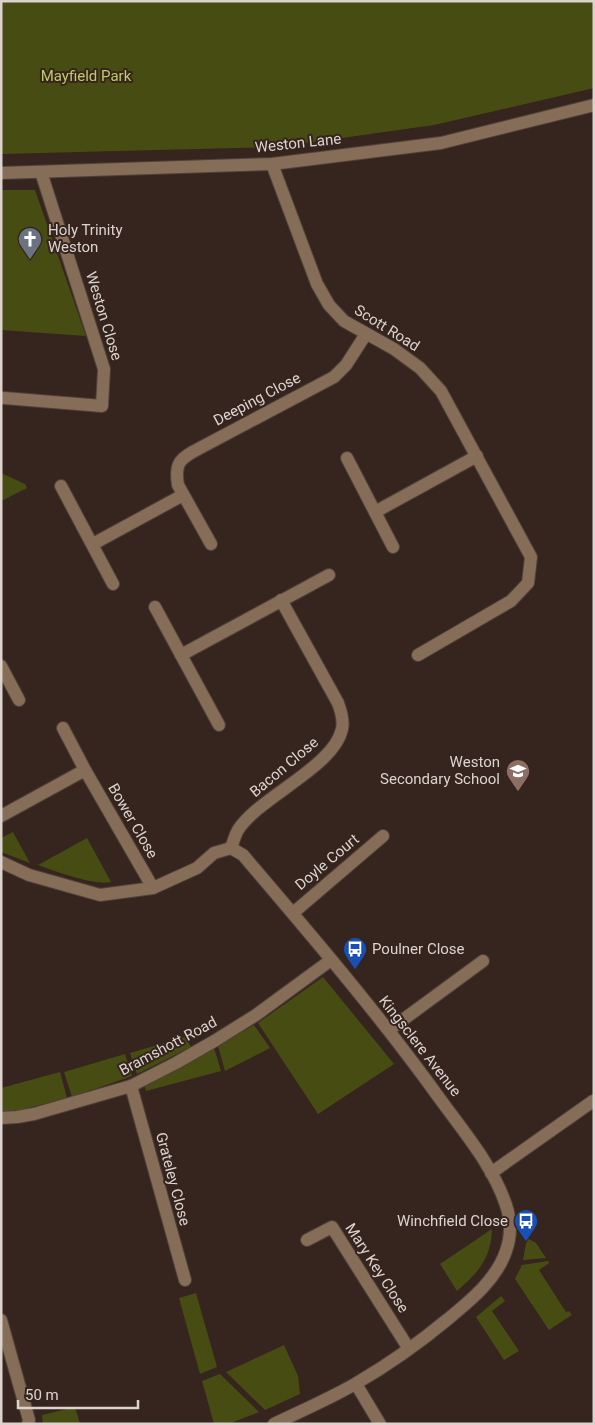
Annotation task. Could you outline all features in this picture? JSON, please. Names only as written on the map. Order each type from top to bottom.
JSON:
[{"type":"street","name":"Weston Lane","points":[[1,173],[272,164],[441,143],[594,105]]},
{"type":"street","name":"Scott Road","points":[[272,164],[317,284],[329,305],[344,321],[394,349],[420,368],[441,391],[531,557],[528,583],[511,601],[418,655]]},
{"type":"street","name":"Weston Close","points":[[4,398],[102,406],[104,369],[41,172]]},
{"type":"street","name":"Deeping Close","points":[[211,544],[178,485],[176,474],[178,464],[186,456],[334,377],[346,365],[366,334]]},
{"type":"street","points":[[375,512],[477,456]]},
{"type":"street","points":[[347,458],[393,547]]},
{"type":"street","points":[[61,486],[113,584]]},
{"type":"street","points":[[93,544],[183,495]]},
{"type":"street","points":[[182,655],[329,575]]},
{"type":"street","name":"Bacon Close","points":[[231,848],[238,830],[254,813],[324,758],[336,744],[342,730],[343,717],[338,703],[281,600]]},
{"type":"street","points":[[155,607],[218,725]]},
{"type":"street","points":[[1,666],[19,700]]},
{"type":"street","name":"Bower Close","points":[[63,728],[153,888]]},
{"type":"street","points":[[1,816],[85,770]]},
{"type":"street","name":"Doyle Court","points":[[292,913],[383,836]]},
{"type":"street","points":[[1,862],[29,875],[100,895],[153,888],[197,868],[214,853],[231,848]]},
{"type":"street","name":"Kingsclere Avenue","points":[[231,848],[243,855],[389,1030],[463,1130],[491,1173],[507,1206],[510,1234],[506,1252],[496,1272],[485,1286],[447,1320],[356,1384],[274,1424]]},
{"type":"street","name":"Bramshott Road","points":[[1,1118],[17,1118],[34,1114],[131,1086],[176,1063],[230,1031],[331,960]]},
{"type":"street","points":[[389,1030],[483,961]]},
{"type":"street","name":"Grateley Close","points":[[131,1086],[184,1280]]},
{"type":"street","points":[[491,1173],[593,1101]]},
{"type":"street","name":"Mary Key Close","points":[[307,1240],[332,1227],[409,1348]]},
{"type":"street","points":[[1,1320],[29,1420],[28,1424]]},
{"type":"street","points":[[356,1384],[380,1424]]},
{"type":"green space","name":"Mayfield Park","points":[[1,1],[594,1],[594,88],[434,125],[278,147],[1,154]]},
{"type":"green space","name":"Holy Trinity Weston","points":[[1,190],[35,190],[86,336],[1,330]]},
{"type":"green space","points":[[1,473],[25,484],[27,488],[1,501]]},
{"type":"green space","points":[[13,832],[30,863],[1,852],[1,838]]},
{"type":"green space","points":[[87,838],[111,882],[104,883],[86,880],[38,865]]},
{"type":"green space","points":[[323,977],[394,1064],[318,1114],[258,1023]]},
{"type":"green space","points":[[254,1025],[270,1048],[225,1071],[218,1046]]},
{"type":"green space","points":[[185,1037],[191,1047],[137,1074],[130,1053]]},
{"type":"green space","points":[[214,1048],[221,1071],[146,1091],[144,1085]]},
{"type":"green space","points":[[125,1054],[132,1076],[72,1097],[64,1072]]},
{"type":"green space","points":[[60,1072],[67,1098],[20,1110],[1,1112],[1,1088]]},
{"type":"green space","points":[[492,1229],[489,1248],[482,1264],[457,1291],[440,1264]]},
{"type":"green space","points":[[527,1238],[536,1243],[546,1258],[523,1260]]},
{"type":"green space","points":[[548,1261],[549,1263],[539,1270],[566,1312],[569,1311],[572,1315],[549,1330],[515,1279],[522,1265]]},
{"type":"green space","points":[[196,1293],[217,1367],[200,1374],[179,1298]]},
{"type":"green space","points":[[501,1296],[505,1301],[492,1311],[519,1351],[504,1360],[476,1317]]},
{"type":"green space","points":[[284,1345],[298,1376],[300,1394],[265,1410],[226,1372]]},
{"type":"green space","points":[[220,1374],[259,1412],[228,1424],[214,1424],[202,1381]]},
{"type":"green space","points":[[75,1407],[80,1424],[43,1424],[42,1415]]},
{"type":"place","name":"Holy Trinity Weston","points":[[30,260]]},
{"type":"place","name":"Weston Secondary School","points":[[518,792]]},
{"type":"place","name":"Poulner Close","points":[[355,970]]},
{"type":"place","name":"Winchfield Close","points":[[526,1242]]}]
